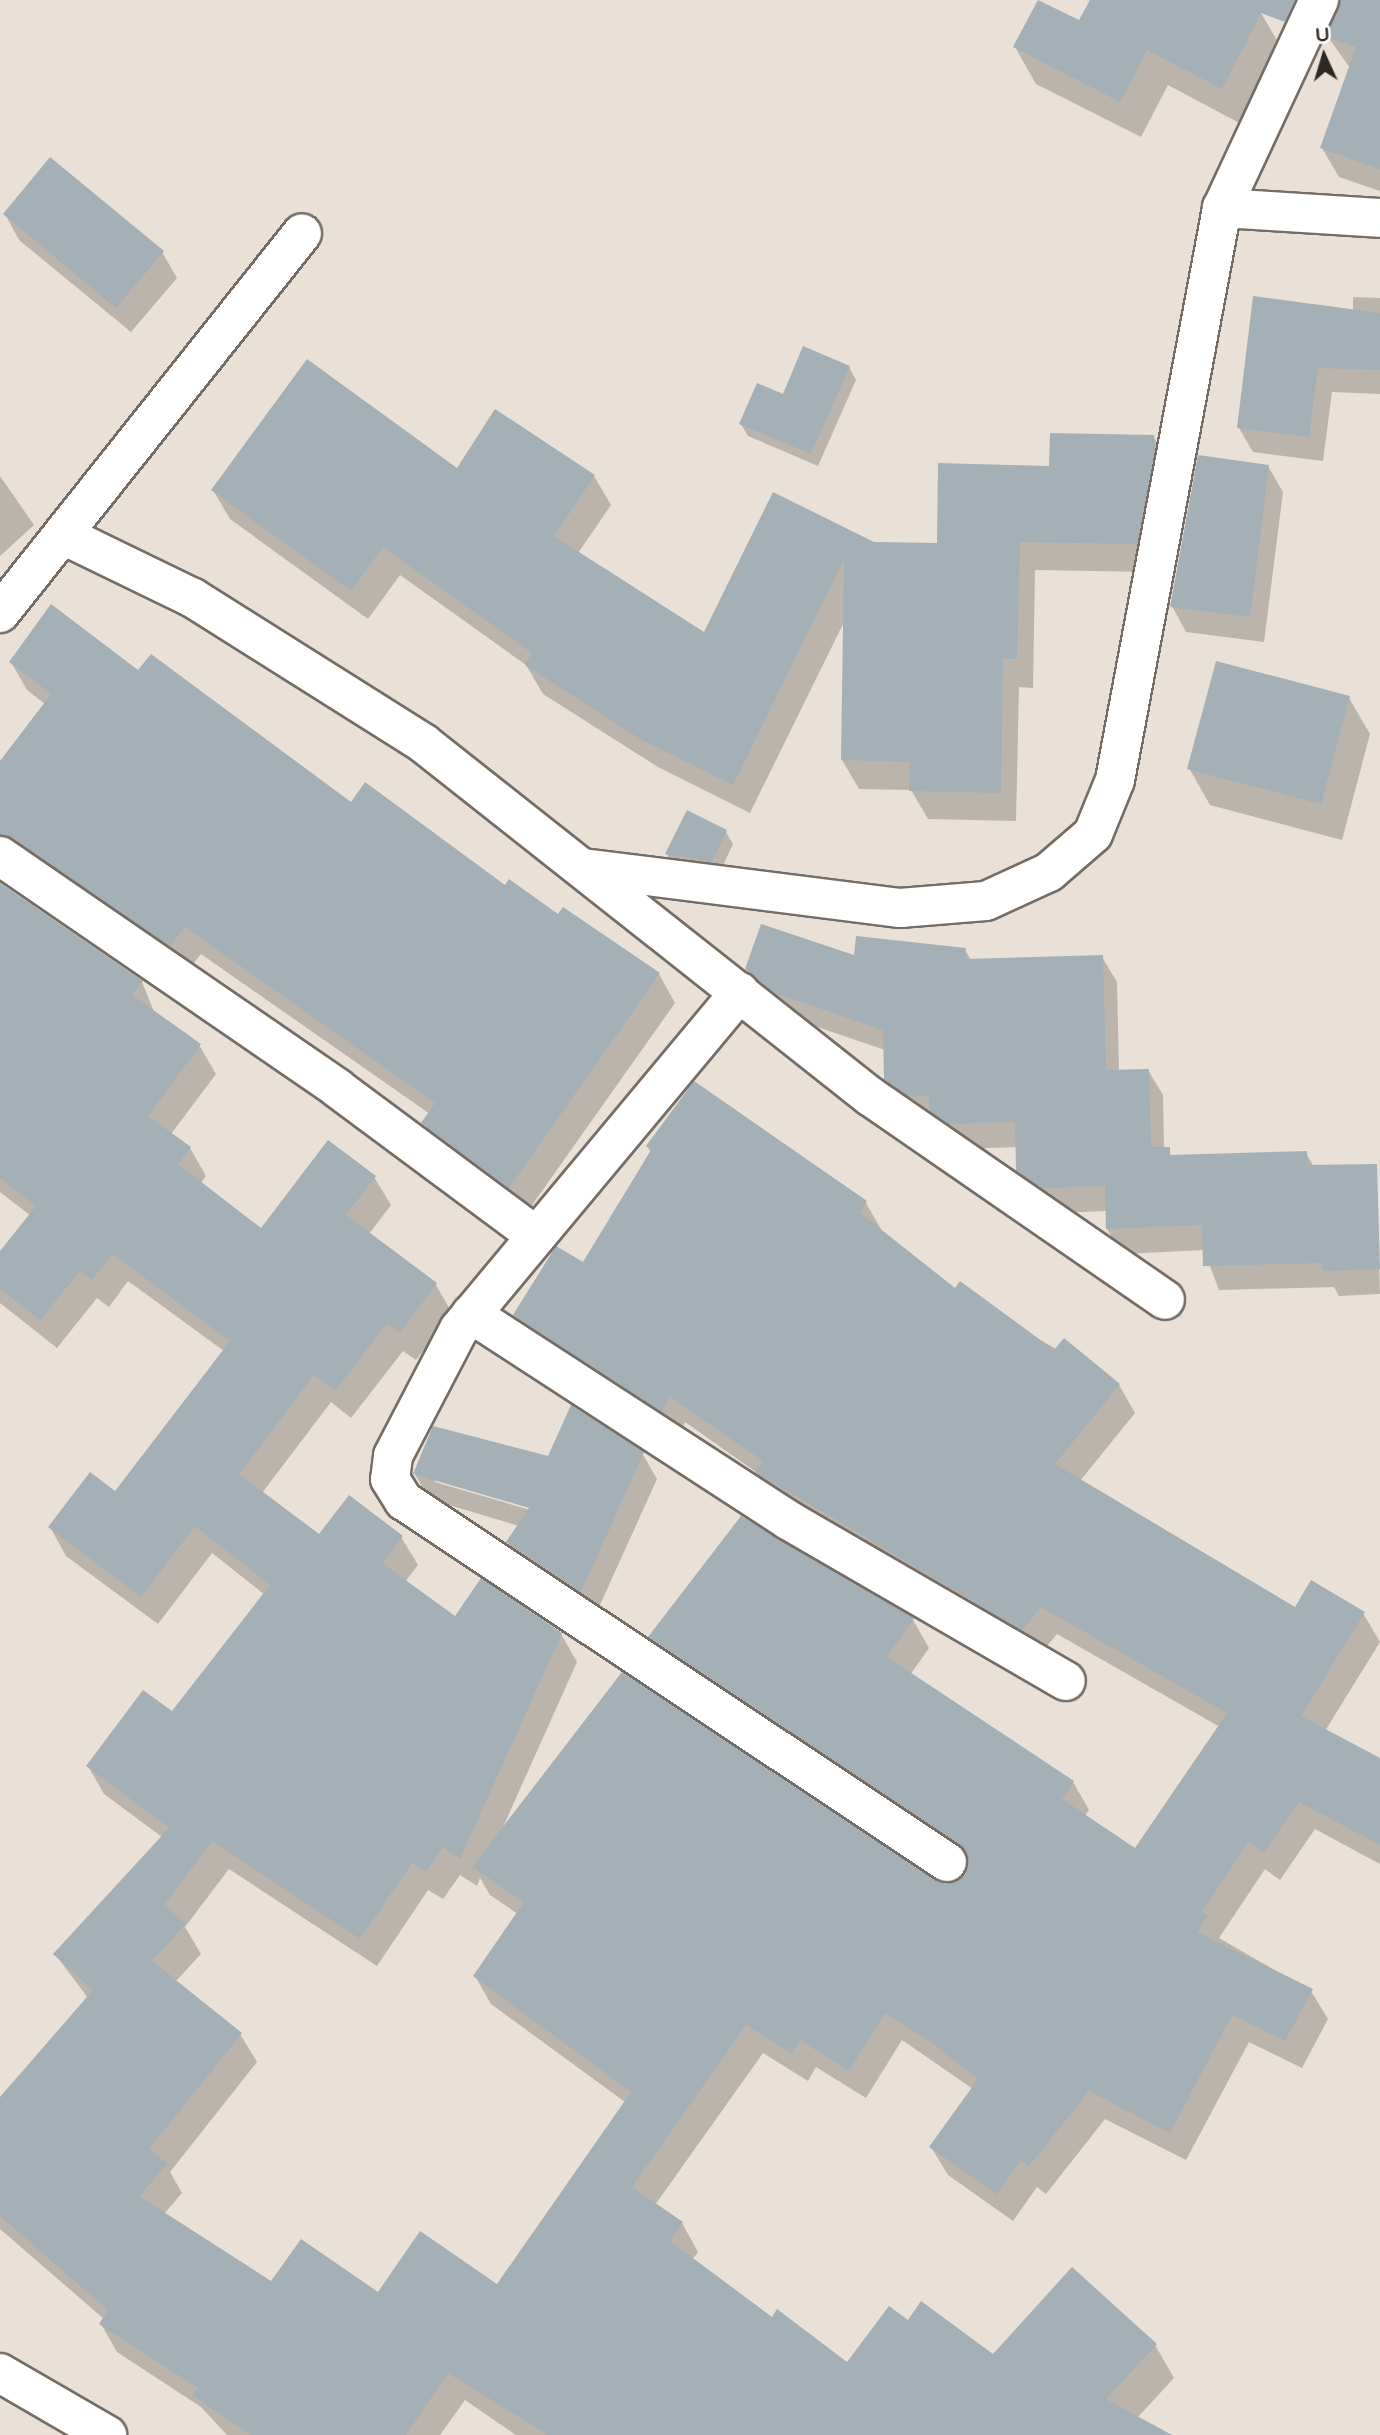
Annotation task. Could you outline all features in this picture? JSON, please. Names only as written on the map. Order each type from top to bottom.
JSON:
[{"type":"street","points":[[583,868],[900,908],[986,901],[1049,872],[1093,834],[1115,780],[1223,208],[1319,0]]},
{"type":"street","points":[[1223,208],[1380,218]]},
{"type":"street","points":[[0,613],[302,233]]},
{"type":"street","points":[[63,535],[193,598],[423,743],[871,1097],[1165,1300]]},
{"type":"street","points":[[0,856],[337,1087],[536,1235]]},
{"type":"street","points":[[740,992],[471,1314],[393,1456],[390,1479],[404,1501],[947,1862]]},
{"type":"street","points":[[471,1314],[789,1520],[1066,1681]]},
{"type":"street","points":[[0,2373],[107,2435]]},
{"type":"building","points":[[1038,0],[1079,20],[1090,0],[1295,0],[1285,22],[1261,13],[1222,89],[1147,50],[1120,102],[1013,47]]},
{"type":"building","points":[[1341,0],[1380,0],[1380,169],[1320,148],[1356,47],[1326,37]]},
{"type":"building","points":[[50,157],[164,251],[116,308],[3,214]]},
{"type":"building","points":[[1253,296],[1380,313],[1380,370],[1318,368],[1309,437],[1237,428]]},
{"type":"building","points":[[803,346],[850,366],[811,454],[739,424],[757,383],[783,394]]},
{"type":"building","points":[[307,359],[457,468],[495,409],[595,475],[554,536],[704,632],[773,492],[874,542],[937,543],[938,463],[1049,466],[1050,433],[1154,435],[1155,450],[1137,544],[1020,542],[1017,659],[1003,659],[1001,793],[909,791],[910,762],[841,760],[844,559],[733,785],[640,739],[525,665],[532,653],[383,547],[351,591],[211,490]]},
{"type":"building","points":[[1198,455],[1269,465],[1250,617],[1170,607]]},
{"type":"building","points":[[51,604],[138,670],[151,654],[351,802],[365,782],[505,885],[509,879],[558,914],[563,907],[660,973],[509,1188],[421,1123],[435,1103],[185,927],[170,946],[0,834],[0,761],[51,694],[9,662]]},
{"type":"building","points":[[1216,661],[1350,696],[1321,804],[1187,769]]},
{"type":"building","points":[[687,810],[727,830],[712,862],[665,854]]},
{"type":"building","points":[[0,883],[143,981],[132,995],[201,1044],[148,1116],[191,1147],[178,1164],[261,1228],[328,1140],[376,1176],[346,1215],[437,1283],[400,1333],[387,1323],[335,1391],[314,1375],[239,1474],[319,1534],[349,1495],[403,1536],[382,1563],[455,1616],[481,1578],[562,1633],[460,1859],[443,1847],[426,1872],[412,1863],[360,1939],[212,1841],[164,1905],[186,1924],[152,1961],[242,2033],[149,2149],[167,2164],[139,2196],[271,2281],[301,2239],[378,2292],[420,2231],[497,2284],[631,2092],[473,1976],[524,1902],[472,1867],[622,1672],[935,1880],[946,1884],[965,1875],[969,1863],[959,1844],[648,1637],[741,1516],[914,1618],[887,1657],[1074,1781],[1062,1799],[1135,1848],[1227,1713],[1041,1607],[1022,1630],[755,1472],[763,1461],[669,1396],[662,1412],[513,1315],[556,1246],[583,1262],[651,1150],[646,1146],[694,1081],[867,1201],[859,1212],[955,1288],[960,1281],[1054,1350],[1064,1338],[1120,1384],[1055,1464],[1295,1607],[1311,1580],[1365,1612],[1301,1716],[1380,1758],[1380,1845],[1299,1802],[1264,1853],[1248,1842],[1202,1912],[1208,1916],[1197,1932],[1313,1989],[1285,2041],[1232,2015],[1170,2133],[1089,2091],[1029,2166],[1021,2160],[997,2194],[929,2147],[978,2079],[931,2042],[885,2013],[849,2071],[800,2040],[791,2053],[746,2025],[632,2187],[683,2222],[670,2241],[772,2317],[777,2309],[847,2362],[889,2306],[908,2320],[921,2301],[993,2354],[1072,2267],[1157,2344],[1106,2399],[1172,2435],[548,2435],[448,2373],[406,2435],[251,2435],[192,2395],[198,2388],[99,2324],[108,2310],[0,2216],[0,2097],[93,1990],[53,1954],[169,1828],[86,1766],[143,1690],[172,1711],[270,1585],[195,1526],[141,1597],[48,1527],[90,1472],[115,1491],[230,1341],[112,1254],[92,1280],[80,1271],[40,1320],[0,1289],[0,1251],[36,1206],[0,1178]]},
{"type":"building","points":[[761,924],[854,955],[856,936],[966,948],[965,959],[1103,955],[1106,1070],[1149,1069],[1151,1147],[1170,1147],[1170,1155],[1307,1151],[1308,1165],[1377,1164],[1380,1269],[1323,1271],[1323,1263],[1203,1266],[1202,1225],[1106,1229],[1105,1186],[1042,1188],[1016,1171],[1015,1122],[949,1124],[930,1111],[929,1096],[909,1097],[884,1080],[883,1030],[775,993],[745,969]]},
{"type":"building","points":[[571,1405],[644,1452],[581,1592],[506,1542],[529,1508],[413,1474],[433,1426],[548,1456]]}]
